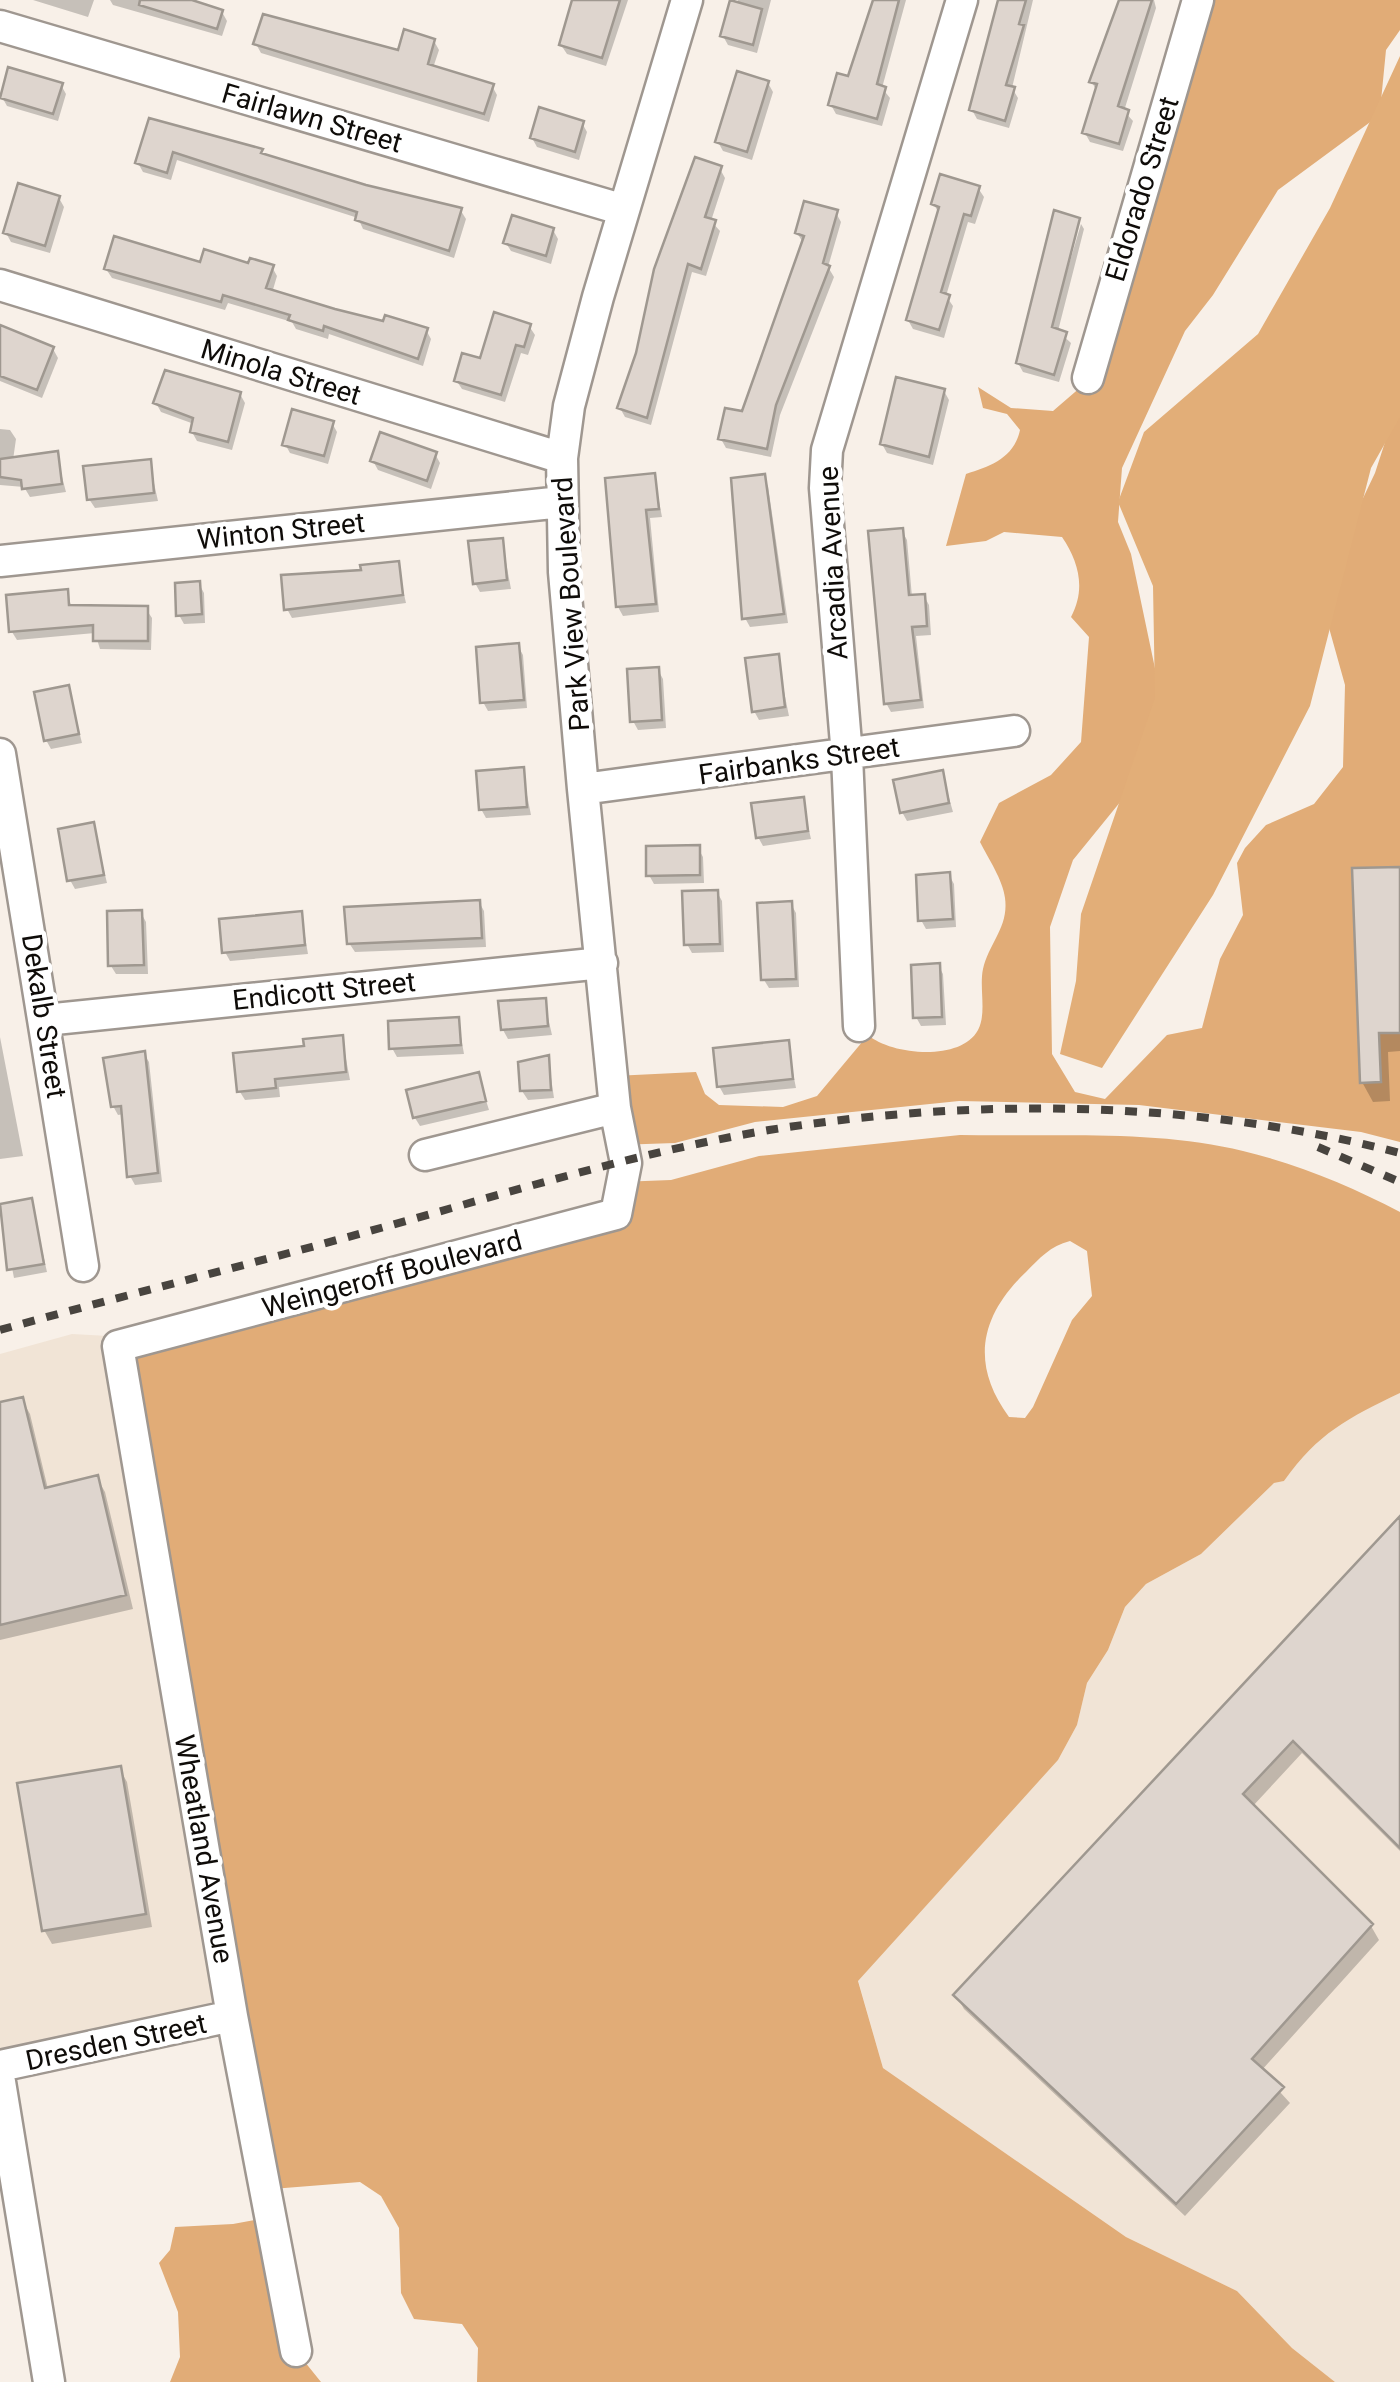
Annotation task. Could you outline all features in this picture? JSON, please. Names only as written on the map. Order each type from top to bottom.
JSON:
[{"type":"street","name":"Park View Boulevard","points":[[626,1163],[615,1108],[583,789],[562,458],[569,406],[687,0]]},
{"type":"street","name":"Arcadia Avenue","points":[[859,1026],[846,756],[830,570],[827,450],[962,0]]},
{"type":"street","name":"Eldorado Street","points":[[1088,378],[1198,0]]},
{"type":"street","name":"Fairlawn Street","points":[[0,26],[624,210]]},
{"type":"street","name":"Minola Street","points":[[0,285],[562,458]]},
{"type":"street","name":"Winton Street","points":[[0,561],[562,502]]},
{"type":"street","name":"Fairbanks Street","points":[[583,789],[1014,730]]},
{"type":"street","name":"Dekalb Street","points":[[0,754],[83,1266]]},
{"type":"street","name":"Endicott Street","points":[[46,1020],[602,963]]},
{"type":"street","points":[[424,1155],[615,1108]]},
{"type":"street","name":"Weingeroff Boulevard","points":[[118,1346],[601,1220],[616,1214],[626,1163]]},
{"type":"street","name":"Wheatland Avenue","points":[[118,1346],[232,2016],[296,2351]]},
{"type":"street","name":"Dresden Street","points":[[0,2066],[232,2016]]},
{"type":"street","points":[[0,2082],[48,2382]]},
{"type":"shaded area","points":[[1200,0],[1400,0],[1400,30],[1386,50],[1381,101],[1373,120],[1278,190],[1213,295],[1185,331],[1122,468],[1118,522],[1131,554],[1157,678],[1153,732],[1121,801],[1073,860],[1050,927],[1052,1054],[1075,1092],[1105,1099],[1167,1035],[1202,1028],[1220,959],[1243,915],[1237,863],[1245,848],[1266,825],[1314,804],[1343,767],[1345,685],[1324,610],[1325,578],[1375,473],[1400,396],[1400,867],[1352,869],[1360,1083],[1381,1082],[1379,1033],[1400,1033],[1400,1142],[1361,1132],[1139,1105],[959,1101],[755,1122],[675,1143],[617,1145],[614,1076],[696,1072],[705,1094],[719,1105],[783,1107],[817,1096],[868,1035],[892,1047],[925,1052],[957,1047],[978,1030],[983,969],[1005,908],[1001,884],[980,842],[999,803],[1051,775],[1081,742],[1089,637],[1071,617],[1078,596],[1078,576],[1062,537],[1004,532],[986,541],[946,546],[966,474],[1007,454],[1020,430],[1007,414],[983,408],[978,387],[1011,408],[1053,411],[1082,386]]},
{"type":"shaded area","points":[[1400,56],[1400,417],[1371,468],[1310,706],[1213,895],[1102,1068],[1060,1054],[1076,981],[1081,914],[1155,698],[1153,586],[1118,502],[1144,432],[1258,334],[1330,208]]},
{"type":"shaded area","points":[[960,1135],[1175,1140],[1210,1144],[1284,1162],[1400,1212],[1400,1393],[1335,1428],[1284,1481],[1274,1483],[1201,1554],[1146,1584],[1125,1607],[1108,1650],[1087,1683],[1077,1725],[1058,1760],[858,1981],[883,2068],[1126,2237],[1237,2291],[1292,2348],[1335,2382],[477,2382],[478,2348],[462,2324],[414,2319],[401,2293],[399,2228],[381,2196],[360,2182],[272,2189],[131,1352],[604,1229],[619,1182],[671,1180],[759,1156]],"holes":[[[1070,1241],[1087,1251],[1092,1296],[1072,1320],[1033,1407],[1025,1418],[1009,1417],[989,1378],[985,1359],[990,1323],[1010,1289],[1046,1253]]]},
{"type":"shaded area","points":[[72,1334],[127,1337],[235,2003],[0,2069],[0,1354]]},
{"type":"shaded area","points":[[1400,1393],[1400,2382],[1335,2382],[1292,2348],[1237,2291],[1126,2237],[883,2068],[858,1980],[1058,1760],[1077,1725],[1087,1683],[1108,1650],[1125,1607],[1146,1584],[1201,1554],[1274,1483],[1284,1481],[1307,1448],[1341,1421]]},
{"type":"shaded area","points":[[270,2217],[296,2351],[321,2382],[170,2382],[180,2357],[178,2312],[159,2263],[170,2250],[175,2227],[233,2224]]},
{"type":"building","points":[[140,0],[192,0],[223,10],[217,29],[139,5]]},
{"type":"building","points":[[572,0],[620,0],[602,58],[559,45]]},
{"type":"building","points":[[730,0],[762,9],[753,45],[720,36]]},
{"type":"building","points":[[873,0],[899,0],[877,84],[886,87],[877,119],[828,105],[837,73],[848,76]]},
{"type":"building","points":[[998,0],[1026,0],[1019,24],[1024,25],[1006,85],[1015,87],[1005,121],[969,110]]},
{"type":"building","points":[[1119,0],[1152,0],[1118,106],[1129,110],[1119,144],[1082,133],[1097,84],[1089,82]]},
{"type":"building","points":[[263,14],[398,50],[404,29],[435,39],[428,64],[494,84],[484,114],[253,44]]},
{"type":"building","points":[[8,67],[63,83],[53,114],[0,98]]},
{"type":"building","points":[[737,71],[769,81],[747,152],[715,142]]},
{"type":"building","points":[[539,107],[584,121],[575,152],[530,138]]},
{"type":"building","points":[[149,118],[263,149],[261,153],[366,185],[462,208],[449,251],[355,220],[357,212],[173,152],[167,173],[135,163]]},
{"type":"building","points":[[695,157],[722,166],[705,217],[716,220],[701,269],[688,264],[647,418],[617,408],[636,353],[654,269]]},
{"type":"building","points":[[940,174],[980,186],[971,216],[964,214],[941,292],[950,295],[939,330],[906,320],[939,207],[931,204]]},
{"type":"building","points":[[18,183],[60,196],[45,246],[3,233]]},
{"type":"building","points":[[804,201],[838,210],[823,263],[830,266],[776,405],[767,449],[718,439],[725,408],[742,411],[804,236],[795,233]]},
{"type":"building","points":[[1054,210],[1080,218],[1052,327],[1067,332],[1054,375],[1016,363]]},
{"type":"building","points":[[512,215],[554,228],[546,256],[503,243]]},
{"type":"building","points":[[114,236],[200,262],[204,249],[248,263],[250,258],[274,265],[266,288],[383,321],[385,315],[428,328],[418,359],[324,326],[323,331],[288,320],[290,315],[223,295],[221,302],[104,269]]},
{"type":"building","points":[[494,312],[531,324],[524,347],[516,345],[501,395],[454,381],[462,353],[480,358]]},
{"type":"building","points":[[0,325],[54,347],[37,390],[0,376]]},
{"type":"building","points":[[165,370],[241,392],[228,442],[190,432],[193,418],[153,403]]},
{"type":"building","points":[[896,377],[945,389],[929,457],[880,444]]},
{"type":"building","points":[[292,409],[334,421],[324,456],[282,445]]},
{"type":"building","points":[[380,432],[437,452],[427,481],[370,461]]},
{"type":"building","points":[[58,451],[62,484],[22,489],[21,480],[0,477],[0,459]]},
{"type":"building","points":[[151,459],[154,493],[87,500],[83,466]]},
{"type":"building","points":[[655,473],[659,509],[646,510],[656,604],[616,607],[605,478]]},
{"type":"building","points":[[765,474],[784,614],[742,619],[731,478]]},
{"type":"building","points":[[903,528],[909,595],[925,594],[927,626],[912,627],[921,700],[884,704],[868,531]]},
{"type":"building","points":[[503,538],[507,580],[473,584],[468,541]]},
{"type":"building","points":[[399,561],[403,595],[284,610],[281,575],[361,570],[360,565]]},
{"type":"building","points":[[200,581],[202,614],[176,616],[175,583]]},
{"type":"building","points":[[68,589],[69,605],[148,606],[148,641],[93,641],[93,625],[9,632],[6,595]]},
{"type":"building","points":[[519,643],[524,700],[480,703],[476,647]]},
{"type":"building","points":[[779,654],[785,707],[752,712],[745,658]]},
{"type":"building","points":[[659,667],[662,720],[630,722],[627,669]]},
{"type":"building","points":[[69,685],[79,734],[44,741],[34,692]]},
{"type":"building","points":[[524,767],[527,807],[479,810],[476,771]]},
{"type":"building","points":[[943,770],[949,803],[900,813],[893,780]]},
{"type":"building","points":[[804,797],[808,831],[756,838],[751,803]]},
{"type":"building","points":[[94,822],[104,875],[67,881],[58,829]]},
{"type":"building","points":[[700,845],[700,875],[646,876],[646,846]]},
{"type":"building","points":[[1400,867],[1400,1033],[1379,1033],[1381,1082],[1360,1083],[1352,868]]},
{"type":"building","points":[[950,872],[953,919],[918,921],[916,875]]},
{"type":"building","points":[[718,890],[720,944],[684,945],[682,891]]},
{"type":"building","points":[[480,900],[482,938],[347,944],[344,907]]},
{"type":"building","points":[[792,901],[796,979],[761,980],[757,903]]},
{"type":"building","points":[[142,910],[144,965],[108,966],[107,911]]},
{"type":"building","points":[[302,911],[305,945],[222,953],[219,919]]},
{"type":"building","points":[[940,963],[942,1017],[913,1018],[911,965]]},
{"type":"building","points":[[546,998],[548,1026],[501,1030],[498,1001]]},
{"type":"building","points":[[459,1017],[461,1045],[389,1049],[388,1021]]},
{"type":"building","points":[[343,1035],[346,1072],[275,1079],[276,1088],[237,1092],[233,1053],[304,1046],[303,1039]]},
{"type":"building","points":[[789,1040],[793,1079],[717,1087],[713,1048]]},
{"type":"building","points":[[145,1051],[158,1173],[127,1177],[121,1106],[111,1107],[103,1058]]},
{"type":"building","points":[[549,1055],[551,1090],[520,1091],[518,1062]]},
{"type":"building","points":[[479,1072],[486,1101],[413,1118],[406,1090]]},
{"type":"building","points":[[32,1198],[44,1264],[7,1270],[0,1204]]},
{"type":"building","points":[[23,1397],[45,1488],[98,1475],[126,1595],[0,1625],[0,1402]]},
{"type":"building","points":[[1400,1516],[1400,1848],[1293,1741],[1243,1794],[1373,1924],[1252,2059],[1284,2087],[1176,2204],[953,1995]]},
{"type":"building","points":[[121,1766],[146,1914],[42,1931],[17,1783]]},
{"type":"railway","points":[[0,1330],[617,1163],[769,1130],[847,1119],[926,1112],[1086,1109],[1245,1122],[1400,1153]]},
{"type":"railway","points":[[1318,1147],[1400,1182]]}]
